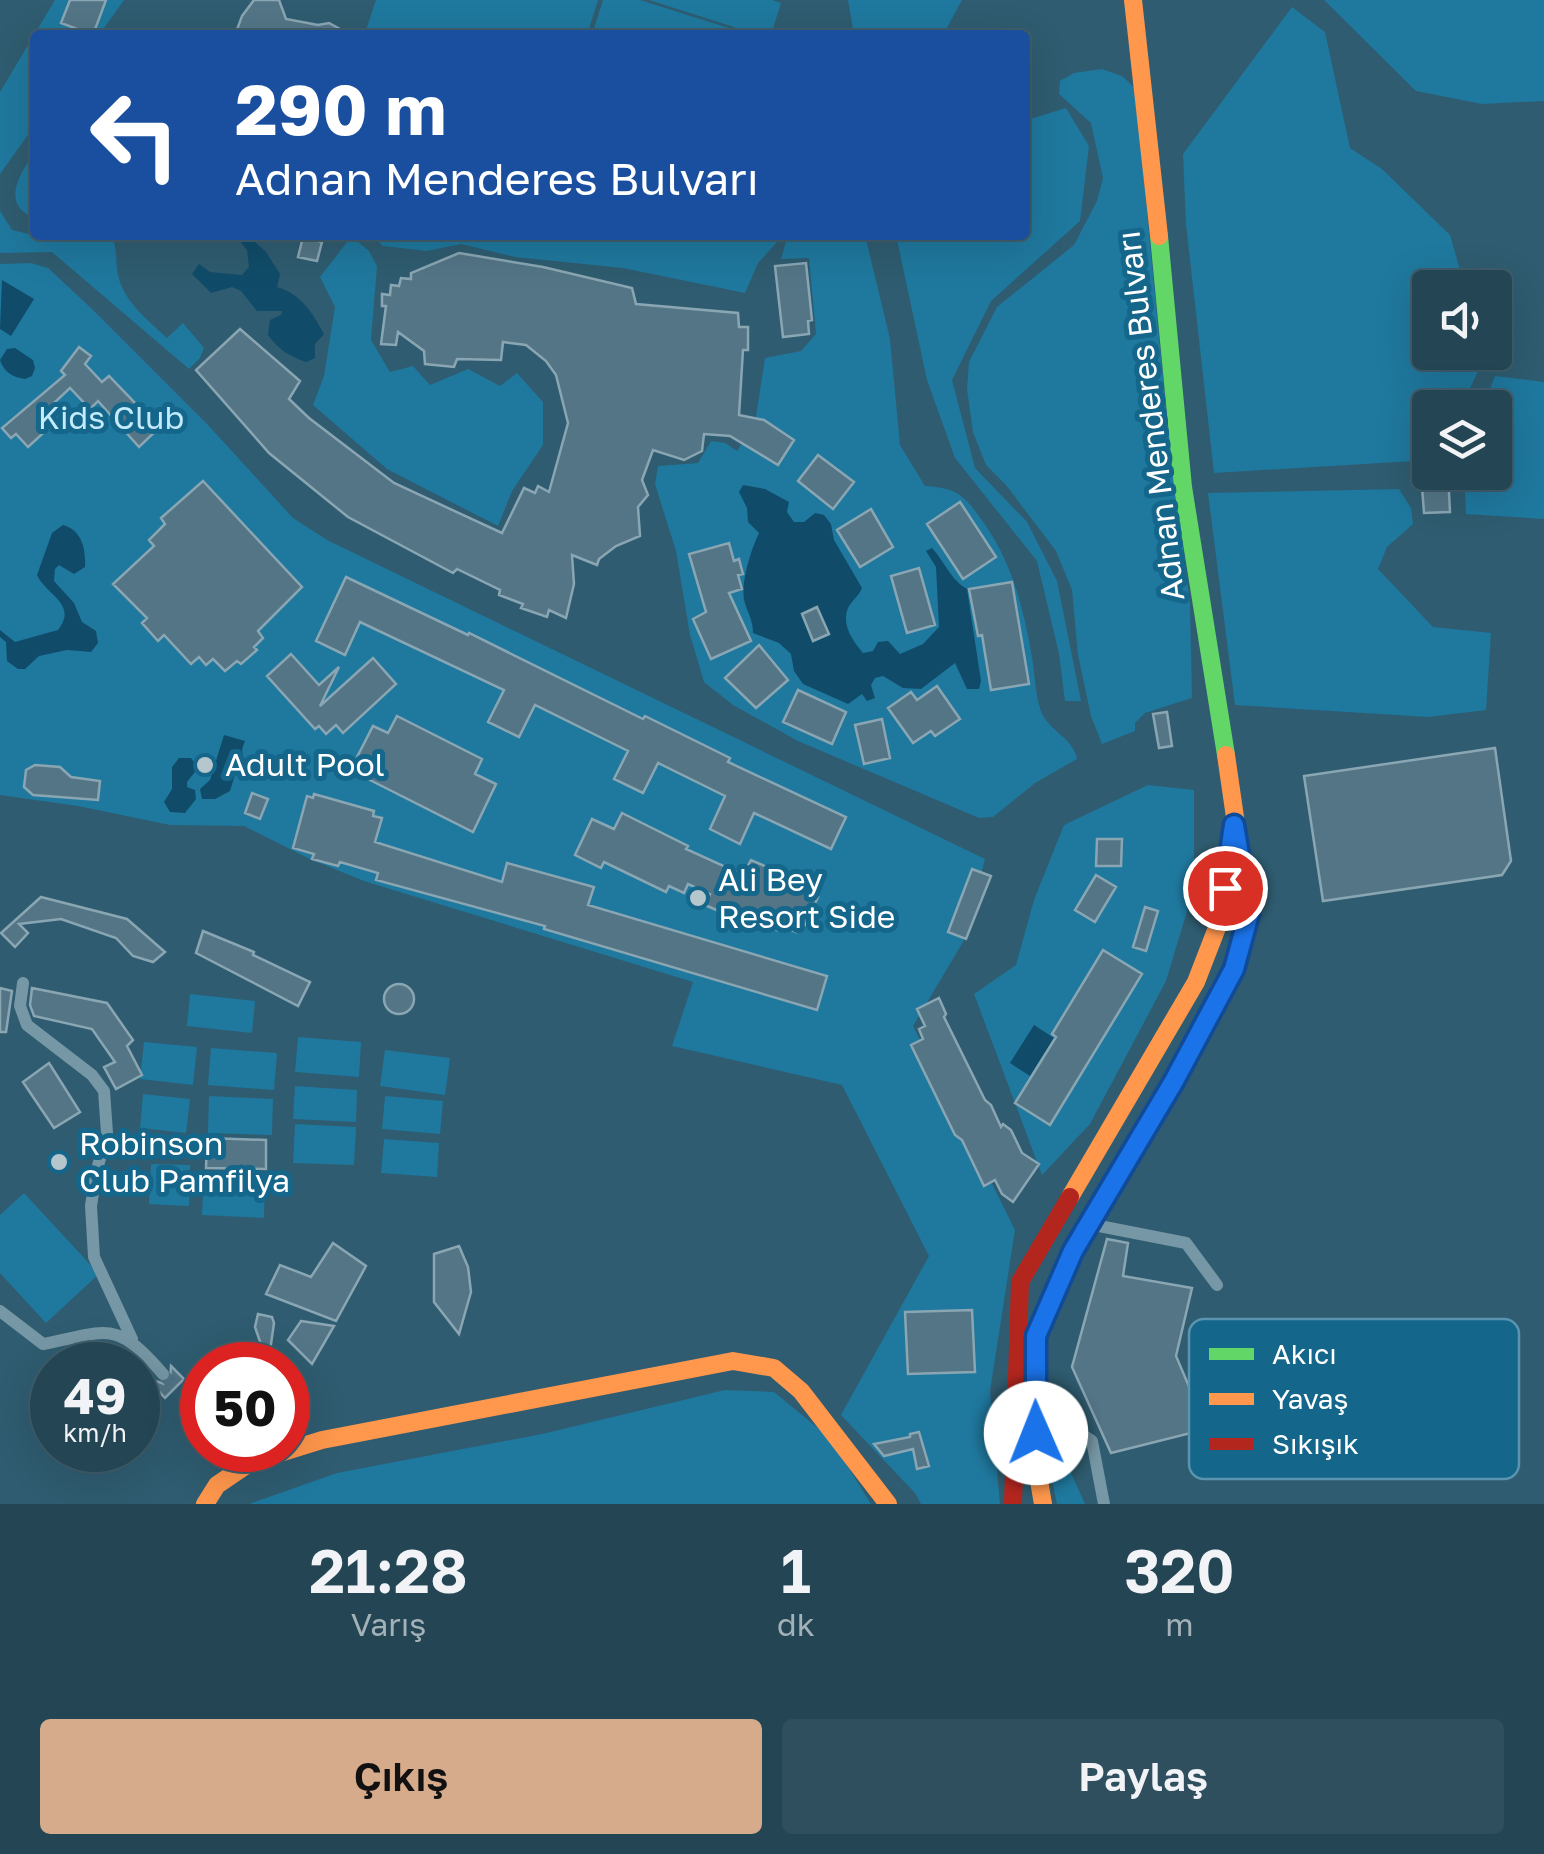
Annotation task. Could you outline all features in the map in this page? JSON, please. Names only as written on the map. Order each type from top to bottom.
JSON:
[{"type":"main road","name":"Adnan Menderes Bulvarı","points":[[1043,1504],[1036,1463],[1036,1336],[1073,1251],[1174,1081],[1234,969],[1249,914],[1183,487],[1133,0]]},
{"type":"main road","name":"Adnan Menderes Bulvarı","points":[[1013,1504],[1020,1282],[1196,982],[1220,920],[1234,825]]},
{"type":"main road","points":[[205,1504],[217,1484],[251,1462],[322,1440],[733,1361],[774,1368],[801,1392],[888,1504]]},
{"type":"street","points":[[22,983],[20,1006],[27,1026],[92,1075],[104,1090],[107,1133],[91,1206],[94,1256],[132,1340],[163,1374]]},
{"type":"street","points":[[1089,1224],[1186,1242],[1217,1285]]},
{"type":"street","points":[[0,1312],[42,1344],[106,1332],[132,1340]]},
{"type":"street","points":[[1034,1403],[1092,1441],[1104,1504]]},
{"type":"green space","points":[[55,0],[124,0],[103,30],[37,30]]},
{"type":"green space","points":[[376,0],[598,0],[589,30],[366,30]]},
{"type":"green space","points":[[603,0],[640,0],[735,30],[594,30]]},
{"type":"green space","points":[[649,0],[781,3],[773,30],[743,30]]},
{"type":"green space","points":[[848,0],[962,0],[946,30],[853,30]]},
{"type":"green space","points":[[1324,0],[1544,0],[1544,101],[1482,104],[1416,91]]},
{"type":"green space","points":[[1292,7],[1325,32],[1350,148],[1382,169],[1450,235],[1460,270],[1412,270],[1412,370],[1479,370],[1469,390],[1412,390],[1412,461],[1214,473],[1186,224],[1183,154]]},
{"type":"green space","points":[[30,42],[30,132],[0,174],[0,92]]},
{"type":"green space","points":[[1102,69],[1122,76],[1135,88],[1167,419],[1190,604],[1192,698],[1145,713],[1135,723],[1135,731],[1102,744],[1091,716],[1078,655],[1072,590],[1056,551],[986,465],[973,432],[967,389],[969,362],[997,307],[1074,245],[1097,201],[1103,178],[1091,123],[1059,94],[1060,81],[1074,73]]},
{"type":"green space","points":[[1066,108],[1089,146],[1080,221],[991,301],[952,380],[975,468],[1027,522],[1057,581],[1081,701],[1065,701],[1059,654],[1037,561],[955,458],[927,380],[897,240],[1030,240],[1030,119]]},
{"type":"green space","points":[[30,160],[30,215],[15,197]]},
{"type":"green space","points":[[0,211],[12,230],[30,234],[30,240],[113,240],[118,275],[131,302],[167,338],[183,323],[204,348],[200,358],[189,369],[52,252],[0,253]]},
{"type":"green space","points":[[376,240],[778,240],[758,263],[745,293],[623,268],[515,257],[461,244],[427,251],[383,246]]},
{"type":"green space","points":[[787,240],[866,240],[890,339],[900,445],[925,486],[955,492],[973,508],[1010,573],[1029,640],[1041,711],[1075,751],[1077,759],[1035,783],[993,817],[979,818],[798,741],[733,705],[704,682],[690,635],[676,551],[655,484],[658,466],[698,463],[711,441],[725,443],[737,451],[755,423],[765,358],[801,351],[816,334],[809,258],[781,259]]},
{"type":"green space","points":[[357,241],[369,251],[377,266],[371,340],[390,372],[413,366],[430,385],[468,369],[500,386],[517,373],[543,402],[543,445],[512,491],[498,526],[387,469],[313,405],[324,376],[335,307],[320,277],[347,242]]},
{"type":"green space","name":"Ali Bey Resort Side","points":[[31,263],[48,268],[91,308],[207,424],[293,518],[327,540],[985,859],[963,942],[913,1026],[1015,1230],[990,1391],[1000,1504],[921,1504],[841,1415],[929,1256],[842,1085],[672,1046],[693,982],[364,881],[244,826],[170,825],[0,795],[0,264]]},
{"type":"green space","points":[[1495,376],[1544,382],[1544,519],[1466,514],[1465,490],[1512,490],[1512,390],[1490,390]]},
{"type":"green space","points":[[1399,489],[1411,508],[1413,524],[1387,547],[1378,569],[1433,627],[1491,633],[1486,710],[1429,717],[1235,705],[1208,493]]},
{"type":"green space","points":[[1148,785],[1194,790],[1194,888],[1166,981],[1090,1124],[1042,1175],[974,994],[1016,965],[1034,900],[1064,825]]},
{"type":"green space","points":[[190,994],[255,1001],[252,1033],[187,1026]]},
{"type":"green space","points":[[298,1037],[361,1042],[359,1077],[295,1072]]},
{"type":"green space","points":[[144,1042],[197,1047],[193,1085],[140,1079]]},
{"type":"green space","points":[[211,1048],[277,1053],[274,1090],[208,1085]]},
{"type":"green space","points":[[385,1050],[450,1058],[445,1095],[380,1086]]},
{"type":"green space","points":[[295,1086],[357,1090],[356,1122],[293,1119]]},
{"type":"green space","points":[[143,1094],[190,1099],[186,1133],[140,1128]]},
{"type":"green space","points":[[209,1096],[273,1099],[272,1135],[208,1133]]},
{"type":"green space","points":[[385,1096],[443,1101],[440,1134],[382,1129]]},
{"type":"green space","points":[[295,1124],[356,1127],[354,1165],[293,1163]]},
{"type":"green space","points":[[384,1139],[439,1143],[437,1177],[381,1173]]},
{"type":"green space","points":[[151,1164],[190,1165],[189,1206],[149,1204]]},
{"type":"green space","points":[[204,1177],[265,1180],[264,1218],[202,1215]]},
{"type":"green space","points":[[24,1193],[99,1274],[46,1323],[0,1273],[0,1215]]},
{"type":"green space","points":[[725,1390],[774,1392],[829,1437],[871,1504],[249,1504],[337,1473],[542,1434]]},
{"type":"green space","points":[[1054,1461],[1067,1464],[1085,1504],[1057,1504],[1052,1480]]},
{"type":"shaded area","points":[[239,240],[253,240],[266,252],[280,274],[277,287],[299,299],[315,319],[324,334],[315,344],[315,358],[306,362],[294,357],[268,335],[270,320],[282,311],[257,311],[241,291],[232,287],[211,293],[192,274],[199,264],[210,272],[242,275],[249,267],[247,250]]},
{"type":"shaded area","points":[[2,280],[34,299],[11,336],[0,329]]},
{"type":"shaded area","points":[[15,348],[33,360],[32,376],[20,378],[4,368],[0,360],[7,349]]},
{"type":"shaded area","points":[[743,485],[765,489],[789,502],[787,512],[794,522],[804,522],[815,513],[824,515],[831,524],[834,540],[862,588],[848,608],[846,621],[863,653],[873,651],[878,642],[888,641],[900,654],[923,644],[939,627],[936,567],[926,551],[932,548],[967,589],[979,689],[967,689],[955,663],[921,689],[903,688],[883,676],[875,678],[871,685],[875,698],[867,701],[862,694],[848,704],[803,684],[794,671],[791,654],[779,643],[753,633],[744,584],[759,533],[748,522],[747,508],[739,492]]},
{"type":"shaded area","points":[[63,525],[75,531],[81,541],[85,567],[74,574],[59,565],[54,581],[74,603],[82,622],[96,631],[98,643],[91,652],[67,650],[39,656],[25,669],[18,669],[7,661],[6,642],[0,637],[0,630],[15,642],[58,630],[65,613],[63,607],[37,575],[52,533]]},
{"type":"shaded area","points":[[224,735],[245,741],[244,763],[237,768],[230,791],[215,799],[202,799],[200,789],[210,780]]},
{"type":"shaded area","points":[[179,758],[191,758],[198,768],[187,782],[187,787],[195,790],[196,799],[185,813],[170,812],[164,802],[172,789],[172,767]]},
{"type":"shaded area","points":[[1034,1025],[1054,1038],[1030,1076],[1010,1063]]},
{"type":"building","points":[[70,0],[106,0],[95,30],[80,30],[61,23]]},
{"type":"building","points":[[254,0],[279,0],[286,19],[318,25],[329,23],[342,30],[237,30]]},
{"type":"building","points":[[302,240],[322,242],[317,261],[298,257]]},
{"type":"building","points":[[459,253],[632,288],[636,304],[738,313],[739,327],[748,327],[739,415],[764,420],[794,440],[778,465],[730,436],[704,434],[702,451],[684,460],[653,450],[642,480],[648,495],[638,507],[640,536],[616,546],[597,565],[572,555],[574,584],[566,618],[549,610],[547,617],[521,608],[523,604],[499,595],[500,590],[457,569],[453,573],[348,517],[269,453],[196,370],[240,329],[300,381],[289,399],[309,418],[394,483],[502,533],[524,488],[535,493],[538,486],[549,492],[568,423],[556,375],[526,345],[503,342],[501,360],[457,359],[454,367],[425,364],[424,351],[398,332],[396,345],[381,344],[386,306],[382,306],[382,294],[390,295],[391,285],[399,286],[401,278],[411,279],[411,273]]},
{"type":"building","points":[[806,263],[812,320],[808,321],[809,334],[783,337],[775,266]]},
{"type":"building","points":[[79,347],[91,356],[85,364],[102,382],[109,376],[159,428],[139,447],[98,401],[90,409],[70,388],[40,416],[50,427],[28,447],[16,434],[11,438],[2,428],[65,375],[61,371]]},
{"type":"building","points":[[818,455],[854,482],[833,509],[798,481]]},
{"type":"building","points":[[203,481],[302,587],[258,631],[263,638],[254,647],[257,650],[225,671],[213,659],[206,665],[199,657],[191,664],[164,635],[158,641],[142,623],[147,618],[113,584],[154,546],[149,540],[165,524],[161,518]]},
{"type":"building","points":[[1422,490],[1449,490],[1450,512],[1424,513]]},
{"type":"building","points":[[960,502],[996,557],[963,579],[927,524]]},
{"type":"building","points":[[871,509],[893,547],[860,567],[837,530]]},
{"type":"building","points":[[729,543],[743,574],[738,575],[742,589],[729,593],[751,641],[711,659],[693,619],[706,612],[689,554]]},
{"type":"building","points":[[919,568],[935,625],[907,633],[891,576]]},
{"type":"building","points":[[346,577],[643,719],[645,716],[730,758],[728,762],[846,817],[831,849],[754,813],[740,844],[710,829],[725,796],[658,763],[643,793],[614,779],[628,751],[535,705],[519,737],[488,722],[504,690],[360,622],[345,655],[316,641]]},
{"type":"building","points":[[1012,582],[1029,684],[991,690],[969,589]]},
{"type":"building","points":[[817,607],[829,634],[813,641],[802,614]]},
{"type":"building","points":[[759,645],[788,680],[756,708],[725,678]]},
{"type":"building","points":[[291,654],[319,685],[339,667],[320,706],[373,658],[396,684],[343,733],[336,725],[326,734],[319,726],[315,729],[267,676]]},
{"type":"building","points":[[937,686],[960,719],[935,736],[931,731],[913,743],[888,708],[911,692],[917,700]]},
{"type":"building","points":[[798,690],[846,712],[832,744],[783,722]]},
{"type":"building","points":[[1167,712],[1172,746],[1159,748],[1153,714]]},
{"type":"building","points":[[397,716],[482,759],[475,774],[496,784],[473,832],[368,779],[371,772],[354,763],[373,726],[388,733]]},
{"type":"building","points":[[882,719],[890,758],[864,764],[855,725]]},
{"type":"building","points":[[1495,748],[1511,861],[1502,875],[1323,901],[1304,776]]},
{"type":"building","points":[[35,765],[60,767],[71,777],[100,781],[98,800],[33,795],[24,787],[26,770]]},
{"type":"building","points":[[252,793],[268,799],[260,819],[245,813]]},
{"type":"building","points":[[314,794],[374,811],[373,816],[382,818],[375,842],[502,882],[507,863],[594,887],[588,905],[827,976],[817,1010],[544,929],[545,926],[376,880],[378,873],[312,859],[314,854],[293,848],[307,796],[313,798]]},
{"type":"building","points":[[622,813],[743,875],[751,860],[799,881],[796,887],[818,897],[805,925],[799,923],[796,932],[779,925],[777,930],[732,910],[730,916],[705,905],[710,894],[688,884],[684,893],[669,886],[666,892],[604,862],[601,868],[575,855],[592,819],[614,829]]},
{"type":"building","points":[[1097,839],[1122,839],[1121,866],[1096,866]]},
{"type":"building","points":[[972,869],[991,876],[966,939],[948,932]]},
{"type":"building","points":[[1096,875],[1116,887],[1095,922],[1075,910]]},
{"type":"building","points":[[41,897],[127,919],[165,952],[153,962],[133,956],[116,938],[61,919],[19,924],[28,933],[15,947],[1,933]]},
{"type":"building","points":[[1145,907],[1158,911],[1146,951],[1133,947]]},
{"type":"building","points":[[203,931],[310,982],[298,1006],[196,953]]},
{"type":"building","points":[[1103,950],[1142,974],[1050,1125],[1015,1103]]},
{"type":"building","points":[[399,984],[410,988],[414,999],[410,1010],[399,1014],[388,1010],[384,999],[388,988]]},
{"type":"building","points":[[0,988],[12,991],[6,1032],[0,1032]]},
{"type":"building","points":[[32,988],[107,1003],[133,1040],[127,1046],[142,1075],[116,1089],[104,1067],[115,1062],[92,1029],[34,1016],[30,1005]]},
{"type":"building","points":[[939,998],[944,1017],[1001,1127],[1003,1124],[1011,1130],[1022,1153],[1039,1164],[1013,1202],[1002,1194],[995,1180],[984,1186],[911,1045],[923,1039],[919,1029],[925,1026],[917,1009]]},
{"type":"building","points":[[49,1063],[80,1112],[54,1128],[23,1082]]},
{"type":"building","points":[[207,1138],[266,1140],[266,1169],[206,1168]]},
{"type":"building","points":[[1107,1239],[1128,1243],[1123,1276],[1192,1288],[1176,1356],[1189,1387],[1189,1434],[1111,1453],[1072,1367]]},
{"type":"building","points":[[333,1243],[366,1266],[336,1321],[266,1294],[280,1265],[311,1277]]},
{"type":"building","points":[[459,1246],[468,1267],[471,1292],[459,1334],[434,1302],[434,1254]]},
{"type":"building","points":[[972,1310],[975,1372],[908,1374],[905,1312]]},
{"type":"building","points":[[258,1314],[272,1317],[271,1342],[260,1342],[255,1327]]},
{"type":"building","points":[[301,1321],[334,1326],[312,1364],[310,1342],[288,1340]]},
{"type":"building","points":[[171,1366],[180,1375],[180,1383],[165,1398],[160,1393],[160,1382],[170,1381]]},
{"type":"building","points":[[919,1432],[929,1466],[917,1469],[913,1449],[884,1456],[874,1444],[910,1437]]},
{"type":"tunnel","points":[[163,1374],[175,1387]]},
{"type":"traffic: fast","points":[[1159,236],[1183,487],[1226,755]]},
{"type":"traffic: slow","points":[[1133,0],[1159,236]]},
{"type":"traffic: slow","points":[[1043,1504],[1036,1463],[1036,1335],[1073,1251],[1174,1081],[1234,969],[1249,914],[1226,755]]},
{"type":"traffic: slow","points":[[1070,1197],[1196,982],[1220,920],[1233,835]]},
{"type":"traffic: slow","points":[[205,1504],[217,1485],[251,1462],[322,1440],[733,1361],[774,1368],[801,1391],[888,1504]]},
{"type":"traffic: jam","points":[[1013,1504],[1020,1282],[1070,1197]]},
{"type":"place","name":"Adult Pool","points":[[205,765]]},
{"type":"place","name":"Ali Bey Resort Side","points":[[698,898]]},
{"type":"place","name":"Robinson Club Pamfilya","points":[[59,1162]]},
{"type":"route","points":[[1036,1433],[1036,1336],[1073,1251],[1174,1081],[1234,969],[1249,914],[1234,825],[1225,888]]},
{"type":"park label","name":"Kids Club","points":[[111,418]]}]
